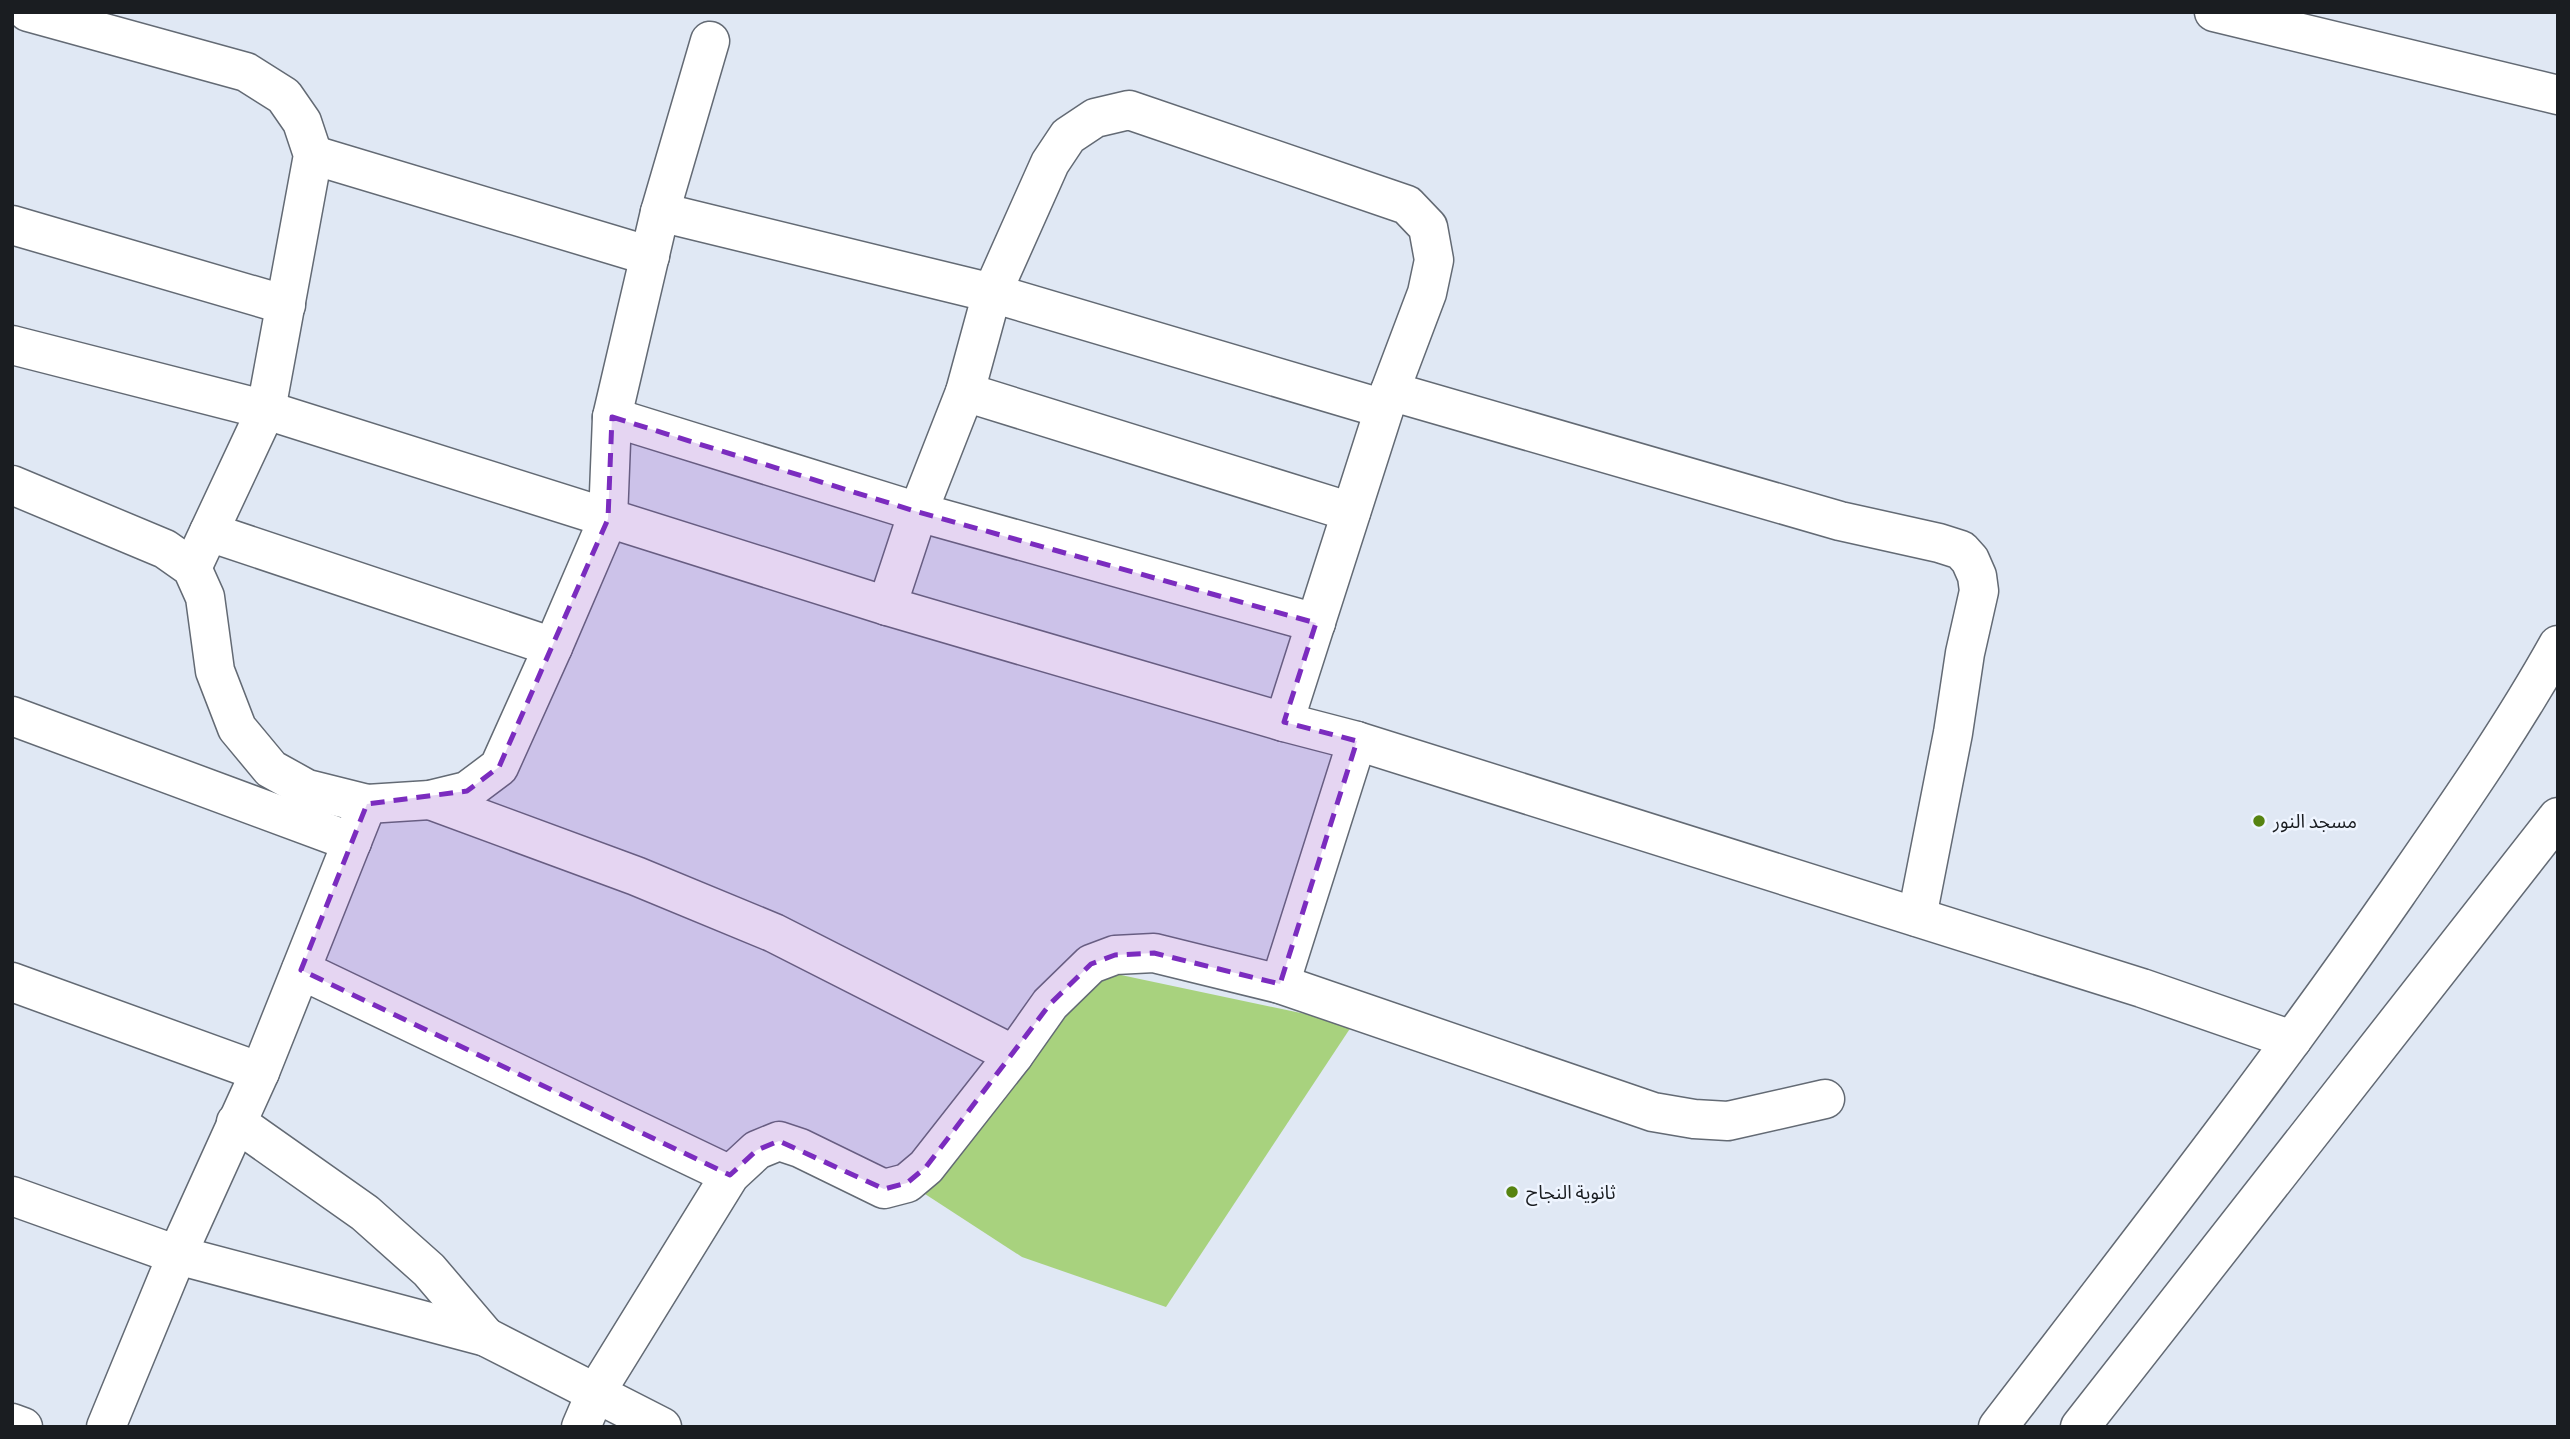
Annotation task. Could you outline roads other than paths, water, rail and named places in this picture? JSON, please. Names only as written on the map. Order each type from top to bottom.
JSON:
[{"type":"main road","points":[[28,12],[246,72],[284,96],[302,122],[313,155],[266,410],[192,568]]},
{"type":"main road","points":[[2214,12],[2558,95]]},
{"type":"main road","points":[[12,485],[165,549],[192,568],[205,597],[215,671],[237,729],[271,769],[307,789],[367,804],[430,800],[467,792],[499,767],[608,519],[612,417],[660,212],[710,41]]},
{"type":"main road","points":[[887,606],[918,512],[965,392],[992,293],[1050,163],[1068,136],[1095,118],[1129,110],[1407,205],[1427,227],[1434,260],[1427,293],[1387,400],[1284,722]]},
{"type":"main road","points":[[313,155],[650,256]]},
{"type":"main road","points":[[660,212],[992,293],[1840,521],[1961,550],[1970,560],[1977,576],[1979,591],[1965,653],[1953,733],[1917,917]]},
{"type":"main road","points":[[12,225],[286,305]]},
{"type":"main road","points":[[12,345],[266,410],[887,606],[1357,741],[2153,991],[2292,1040]]},
{"type":"main road","points":[[965,392],[1351,512]]},
{"type":"main road","points":[[612,417],[918,512],[1316,623]]},
{"type":"main road","points":[[209,532],[553,647]]},
{"type":"main road","points":[[1998,1427],[2292,1040],[2475,781],[2558,645]]},
{"type":"main road","points":[[12,716],[352,842]]},
{"type":"main road","points":[[1280,984],[1357,741]]},
{"type":"main road","points":[[430,800],[636,876],[774,933],[1014,1055]]},
{"type":"main road","points":[[106,1427],[177,1255],[260,1072],[367,804]]},
{"type":"main road","points":[[2080,1427],[2558,817]]},
{"type":"main road","points":[[581,1427],[596,1392],[730,1175],[757,1150],[779,1141],[800,1148],[884,1189],[907,1183],[926,1167],[1058,996],[1091,964],[1115,955],[1154,953],[1280,984],[1653,1112],[1728,1121],[1825,1099]]},
{"type":"main road","points":[[301,970],[730,1175]]},
{"type":"main road","points":[[12,982],[260,1072]]},
{"type":"main road","points":[[236,1122],[365,1213],[429,1270],[486,1337]]},
{"type":"main road","points":[[12,1196],[177,1255],[486,1337],[662,1427]]},
{"type":"main road","points":[[12,1423],[23,1427]]},
{"type":"place","name":"مسجد النور","points":[[2259,821]]},
{"type":"place","name":"ثانوية النجاح","points":[[1512,1192]]}]
